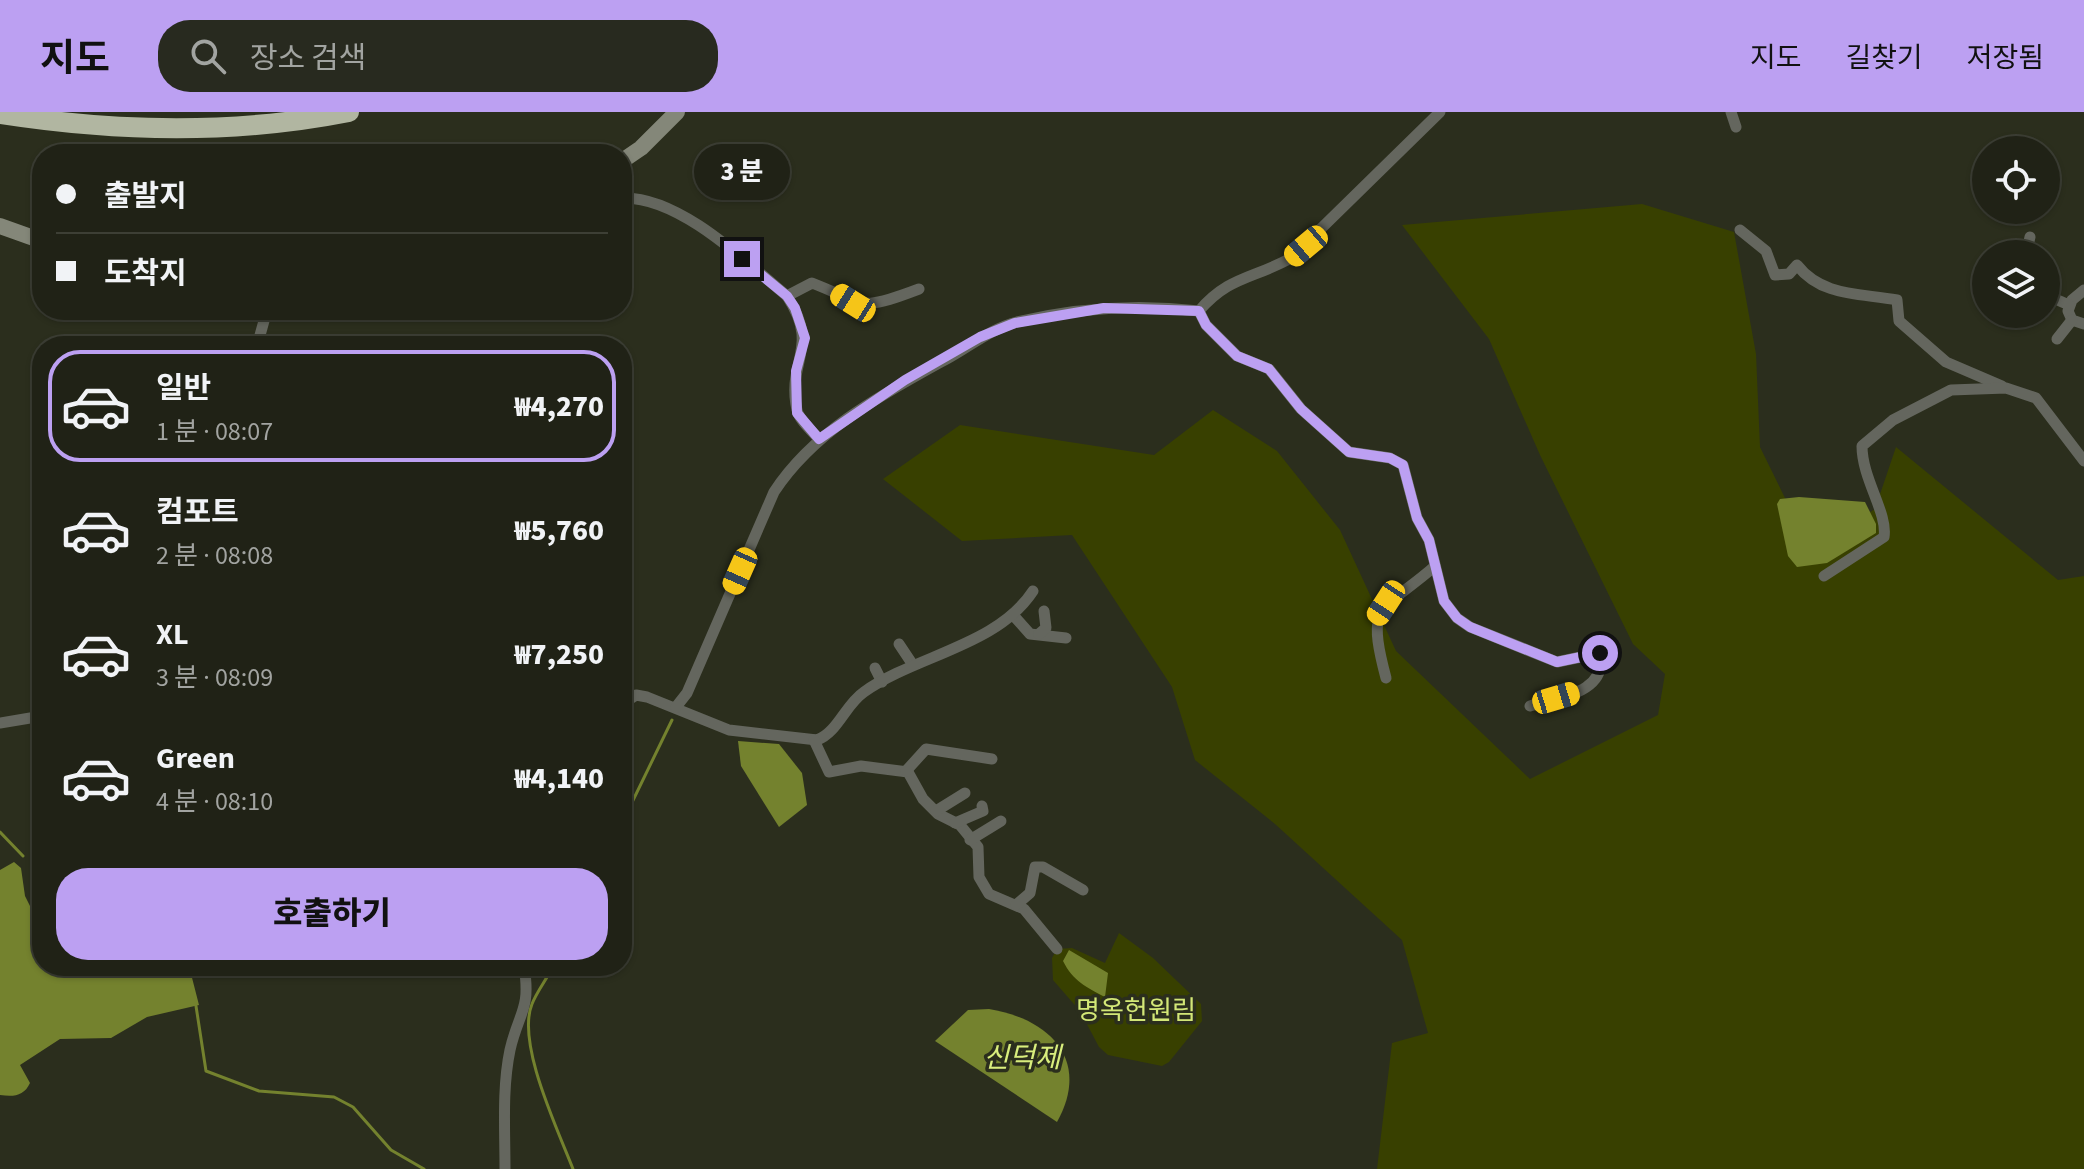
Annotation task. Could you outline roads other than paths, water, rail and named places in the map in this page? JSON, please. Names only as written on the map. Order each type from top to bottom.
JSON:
[{"type":"highway","points":[[96,112],[199,116],[268,112]]},
{"type":"highway","points":[[0,114],[84,125],[201,129],[262,126],[349,112]]},
{"type":"main road","points":[[632,154],[677,112]]},
{"type":"main road","points":[[0,226],[32,237]]},
{"type":"street","points":[[676,707],[687,693],[774,492],[793,463],[819,439],[905,380],[980,337],[1015,323],[1104,308],[1199,311],[1228,283],[1268,271],[1291,258],[1440,112]]},
{"type":"street","points":[[1731,112],[1736,127]]},
{"type":"street","points":[[632,200],[659,204],[719,240],[787,296],[805,338],[796,371],[797,413],[819,439]]},
{"type":"street","points":[[1740,230],[1766,251],[1775,275],[1789,274],[1797,265],[1813,282],[1834,292],[1857,292],[1897,300],[1899,321],[1946,362],[2036,398],[2084,461]]},
{"type":"street","points":[[787,296],[812,283],[853,303],[875,306],[919,289]]},
{"type":"street","points":[[2069,305],[2084,290]]},
{"type":"street","points":[[2057,339],[2078,322],[2069,305],[2060,301]]},
{"type":"street","points":[[1199,311],[1206,325],[1237,356],[1269,369],[1301,409],[1349,452],[1390,458],[1403,465],[1444,601],[1470,627],[1557,662],[1600,653],[1603,668],[1596,681],[1581,691],[1530,706]]},
{"type":"street","points":[[1824,576],[1884,537],[1886,525],[1869,489],[1862,465],[1862,446],[1893,420],[1951,390],[2006,388]]},
{"type":"street","points":[[1386,678],[1376,639],[1375,619],[1386,603],[1435,566]]},
{"type":"street","points":[[632,698],[636,695],[676,707],[703,722],[729,730],[814,740],[828,736],[844,712],[863,692],[983,633],[1013,615],[1033,591]]},
{"type":"street","points":[[1039,634],[1046,628],[1044,611]]},
{"type":"street","points":[[1013,615],[1030,634],[1066,638]]},
{"type":"street","points":[[899,644],[913,665]]},
{"type":"street","points":[[875,668],[882,682]]},
{"type":"street","points":[[0,723],[32,718]]},
{"type":"street","points":[[814,740],[829,772],[861,766],[906,771]]},
{"type":"street","points":[[906,771],[926,749],[992,759]]},
{"type":"street","points":[[906,771],[923,799],[955,823],[970,840],[980,855],[979,877],[989,894],[1016,905],[1057,949]]},
{"type":"street","points":[[936,811],[965,793]]},
{"type":"street","points":[[955,823],[983,811],[982,806]]},
{"type":"street","points":[[970,840],[1001,821]]},
{"type":"street","points":[[1016,905],[1030,893],[1035,867],[1043,867],[1083,890]]},
{"type":"street","points":[[505,1169],[505,1106],[510,1051],[529,995],[526,976]]},
{"type":"water","points":[[1799,497],[1865,502],[1876,524],[1876,533],[1827,563],[1797,567],[1788,556],[1777,504],[1780,499]]},
{"type":"water","points":[[738,741],[779,744],[802,773],[807,805],[779,827],[741,766]]},
{"type":"water","points":[[14,862],[21,868],[25,896],[32,910],[32,976],[192,976],[199,1005],[147,1017],[111,1038],[60,1039],[20,1065],[30,1083],[22,1093],[0,1095],[0,870]]},
{"type":"water","points":[[1069,950],[1108,973],[1105,997],[1071,974],[1063,961]]},
{"type":"water","name":"신덕제","points":[[989,1009],[1031,1022],[1059,1046],[1067,1062],[1069,1080],[1066,1100],[1057,1122],[935,1041],[968,1010]]},
{"type":"waterway","points":[[632,802],[672,720]]},
{"type":"waterway","points":[[0,832],[23,856]]},
{"type":"waterway","points":[[547,976],[532,1004],[530,1041],[549,1110],[573,1169]]},
{"type":"waterway","points":[[196,1006],[206,1071],[259,1091],[334,1097],[353,1107],[391,1150],[424,1169]]},
{"type":"park label","name":"명옥헌원림","points":[[1136,1010]]}]
